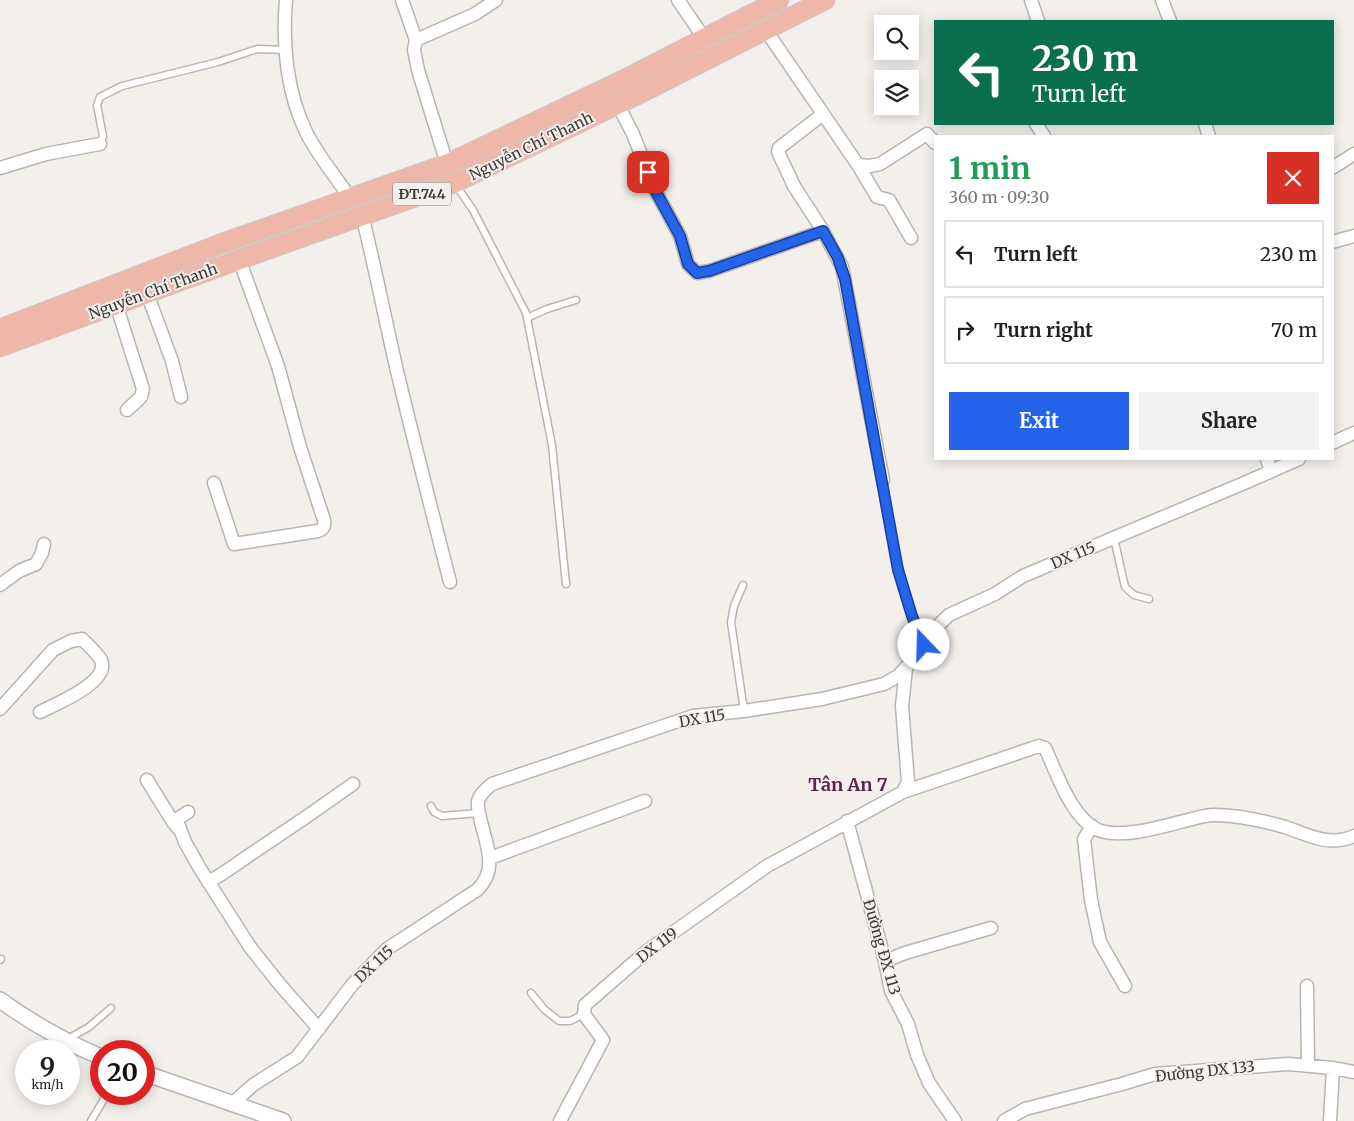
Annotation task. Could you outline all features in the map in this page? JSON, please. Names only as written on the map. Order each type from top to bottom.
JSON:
[{"type":"main road","name":"Nguyễn Chí Thanh","points":[[0,329],[220,244],[447,164],[625,79],[779,0]]},
{"type":"main road","name":"Nguyễn Chí Thanh","points":[[0,347],[454,182],[618,104],[825,0]]},
{"type":"main road","points":[[447,164],[454,182]]},
{"type":"street","points":[[286,0],[284,17],[286,50],[293,101],[308,136],[350,198]]},
{"type":"street","points":[[402,0],[416,40],[414,50],[418,70],[447,164]]},
{"type":"street","points":[[416,40],[475,14],[496,0]]},
{"type":"street","points":[[678,0],[704,38]]},
{"type":"street","points":[[1030,0],[1038,20]]},
{"type":"street","points":[[1162,0],[1170,20]]},
{"type":"street","points":[[765,30],[858,165],[877,197],[889,200],[911,238]]},
{"type":"street","points":[[618,104],[633,134],[655,190],[680,236],[688,264],[697,273],[709,271],[823,231]]},
{"type":"street","points":[[823,114],[779,148],[778,152],[794,186],[838,258],[845,279],[883,480]]},
{"type":"street","points":[[858,165],[870,166],[880,164],[927,134],[934,142]]},
{"type":"street","points":[[0,168],[46,154],[100,144]]},
{"type":"street","points":[[1334,167],[1354,154]]},
{"type":"street","points":[[362,216],[378,277],[397,369],[450,582]]},
{"type":"street","points":[[1334,241],[1354,236]]},
{"type":"street","points":[[214,483],[234,544],[318,531],[322,530],[325,525],[300,447],[278,366],[240,259]]},
{"type":"street","points":[[147,293],[172,361],[181,397]]},
{"type":"street","points":[[116,304],[143,389],[141,397],[127,410]]},
{"type":"street","points":[[1334,442],[1354,433]]},
{"type":"street","points":[[1267,460],[1271,471]]},
{"type":"street","name":"DX 115","points":[[233,1103],[253,1085],[297,1057],[352,985],[387,949],[477,890],[484,883],[490,867],[490,858],[478,802],[484,791],[492,784],[693,716],[744,711],[822,699],[884,684],[898,676],[921,652],[929,634],[949,615],[995,594],[1023,576],[1297,460]]},
{"type":"street","points":[[0,585],[19,571],[36,564],[44,544]]},
{"type":"street","points":[[0,709],[53,650],[71,641],[82,639],[101,660],[102,667],[96,679],[84,691],[40,712]]},
{"type":"street","points":[[903,792],[908,782],[902,706],[906,667]]},
{"type":"street","name":"DX 119","points":[[584,1014],[585,1005],[648,951],[766,866],[846,821],[903,792],[1039,746],[1045,748],[1072,805],[1086,822],[1092,826]]},
{"type":"street","points":[[147,780],[179,829],[208,882],[250,947],[319,1029]]},
{"type":"street","points":[[208,882],[224,874],[255,851],[304,820],[353,784]]},
{"type":"street","points":[[490,858],[645,801]]},
{"type":"street","points":[[179,829],[178,818],[188,812]]},
{"type":"street","points":[[1124,986],[1100,942],[1091,900],[1084,839],[1092,826],[1099,830],[1118,834],[1160,828],[1211,815],[1263,822],[1328,841],[1346,840],[1354,836]]},
{"type":"street","name":"Đường ĐX 113","points":[[846,821],[885,961],[891,991],[908,1024],[917,1055],[929,1084],[955,1121]]},
{"type":"street","points":[[885,961],[905,953],[991,928]]},
{"type":"street","points":[[1307,986],[1308,1066]]},
{"type":"street","points":[[0,1000],[63,1040]]},
{"type":"street","points":[[560,1121],[603,1040],[584,1014]]},
{"type":"street","name":"Đường DX 133","points":[[1004,1121],[1025,1109],[1156,1074],[1288,1064],[1354,1072]]},
{"type":"street","points":[[1330,1121],[1332,1068]]},
{"type":"street","points":[[155,1077],[282,1121]]},
{"type":"lane","points":[[100,144],[103,136],[97,106],[100,97],[122,86],[218,62],[257,50],[286,50]]},
{"type":"lane","points":[[454,182],[478,219],[526,313],[552,445],[566,584]]},
{"type":"lane","points":[[527,318],[547,309],[576,300]]},
{"type":"lane","points":[[883,480],[898,570],[912,616],[924,645]]},
{"type":"lane","points":[[1114,538],[1125,588],[1134,595],[1149,599]]},
{"type":"lane","points":[[743,585],[734,606],[731,622],[744,711]]},
{"type":"lane","points":[[431,806],[434,812],[442,816],[479,813]]},
{"type":"lane","points":[[531,993],[544,1009],[558,1021],[570,1022],[584,1014]]},
{"type":"lane","points":[[67,1040],[89,1026],[111,1008]]},
{"type":"lane","points":[[91,1121],[100,1105]]},
{"type":"district","name":"Tân An 7","points":[[848,784]]},
{"type":"route","points":[[648,172],[655,190],[680,236],[688,264],[697,273],[709,271],[823,231],[838,258],[845,279],[898,570],[912,616],[924,645]]}]
